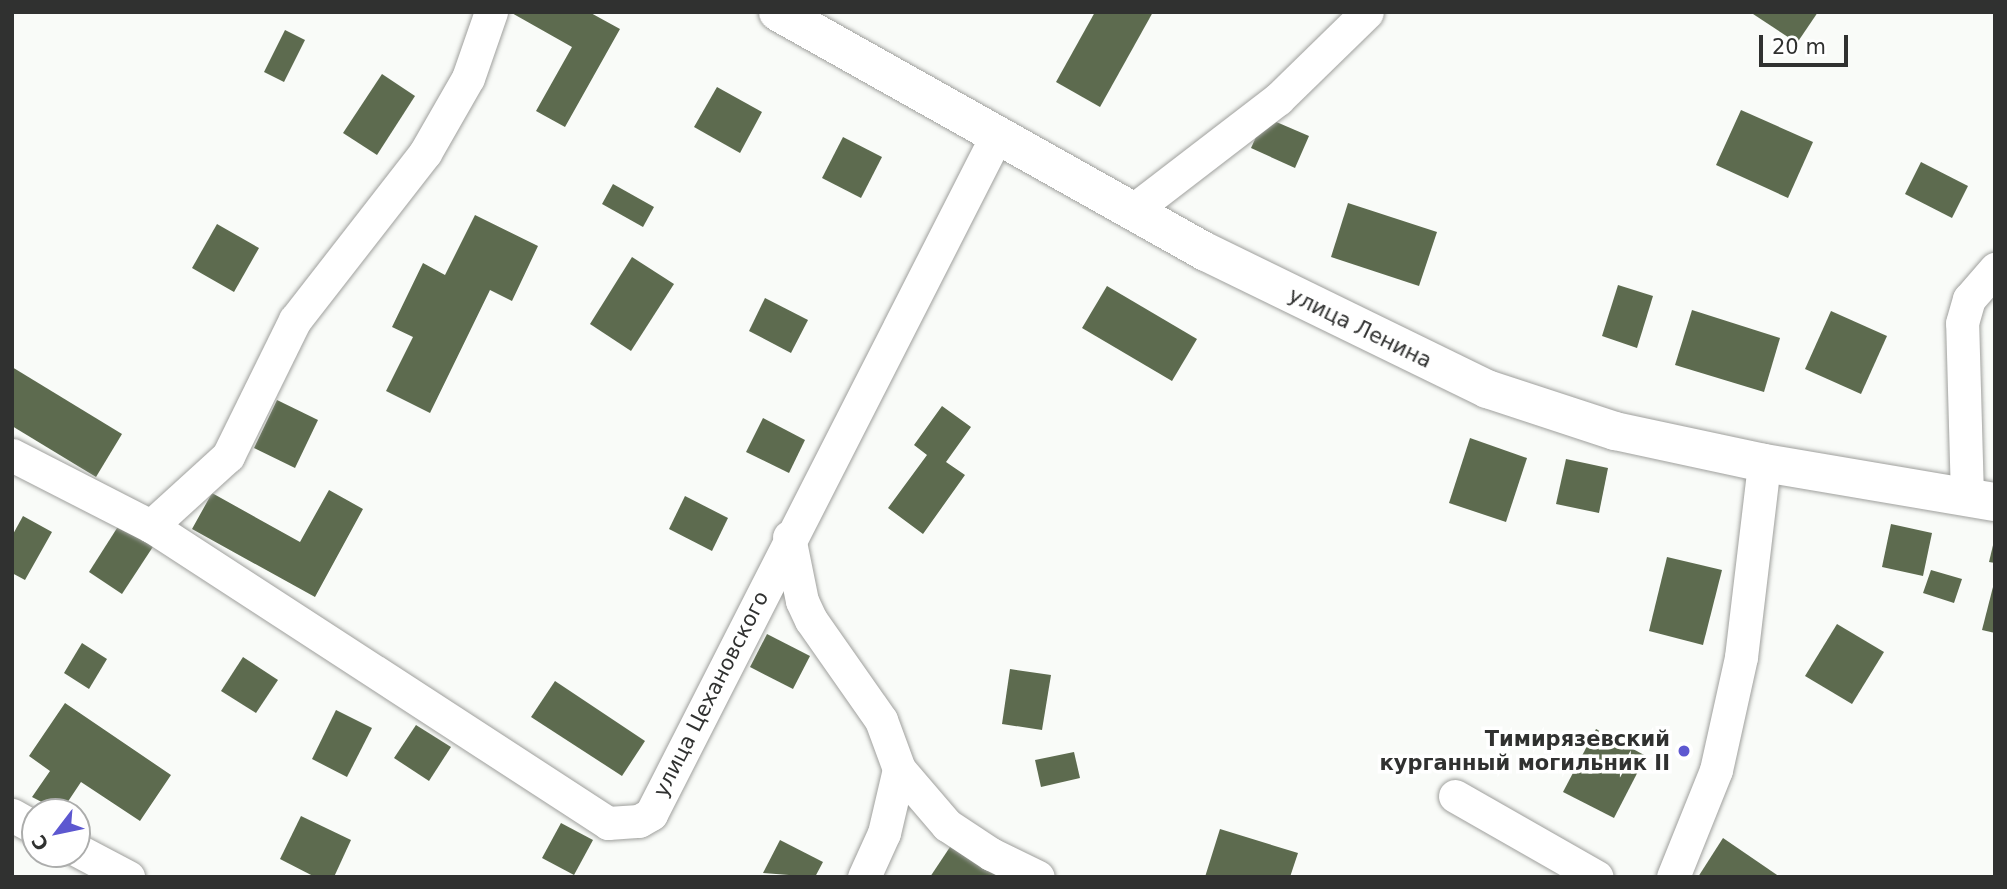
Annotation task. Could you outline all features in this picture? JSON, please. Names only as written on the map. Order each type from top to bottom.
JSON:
[{"type":"street","points":[[151,526],[228,456],[295,320],[425,153],[468,78],[491,12]]},
{"type":"street","name":"улица Ленина","points":[[778,12],[1218,258],[1487,389],[1615,431],[1763,463],[1981,500]]},
{"type":"street","points":[[1132,211],[1278,99],[1367,12]]},
{"type":"street","name":"улица Цехановского","points":[[12,455],[151,526],[608,823],[627,824],[651,814],[789,537],[997,135]]},
{"type":"street","points":[[1981,500],[1962,323],[1969,299],[1995,269]]},
{"type":"street","points":[[1673,877],[1716,770],[1741,657],[1763,463]]},
{"type":"street","points":[[789,537],[800,593],[811,620],[881,720],[899,769],[947,825],[991,855],[1038,877]]},
{"type":"street","points":[[864,877],[884,833],[899,769]]},
{"type":"street","points":[[1455,796],[1597,877]]},
{"type":"street","points":[[91,857],[128,877]]},
{"type":"building","points":[[510,12],[589,12],[620,29],[565,127],[536,111],[572,47]]},
{"type":"building","points":[[1095,12],[1153,12],[1100,107],[1056,82]]},
{"type":"building","points":[[1750,12],[1818,12],[1797,43]]},
{"type":"building","points":[[285,30],[305,40],[284,82],[264,72]]},
{"type":"building","points":[[382,74],[415,96],[377,155],[343,133]]},
{"type":"building","points":[[717,87],[762,112],[740,153],[694,127]]},
{"type":"building","points":[[1741,110],[1813,142],[1788,198],[1716,165]]},
{"type":"building","points":[[1265,117],[1309,136],[1295,168],[1251,148]]},
{"type":"building","points":[[843,137],[882,157],[861,198],[822,178]]},
{"type":"building","points":[[1921,162],[1968,186],[1952,218],[1905,194]]},
{"type":"building","points":[[613,184],[654,207],[643,227],[602,204]]},
{"type":"building","points":[[1348,203],[1437,232],[1419,286],[1331,257]]},
{"type":"building","points":[[475,215],[538,246],[512,301],[490,290],[430,413],[386,391],[413,337],[392,327],[423,263],[445,275]]},
{"type":"building","points":[[217,224],[259,248],[234,292],[192,268]]},
{"type":"building","points":[[632,257],[674,284],[631,351],[590,324]]},
{"type":"building","points":[[1618,285],[1653,296],[1637,348],[1602,336]]},
{"type":"building","points":[[1107,286],[1197,339],[1172,381],[1082,328]]},
{"type":"building","points":[[765,298],[808,320],[791,353],[749,331]]},
{"type":"building","points":[[1692,310],[1780,338],[1764,392],[1675,365]]},
{"type":"building","points":[[1831,311],[1887,336],[1861,394],[1805,369]]},
{"type":"building","points":[[12,367],[122,434],[96,477],[12,426]]},
{"type":"building","points":[[277,400],[318,420],[295,468],[254,448]]},
{"type":"building","points":[[942,406],[971,427],[946,462],[965,475],[923,534],[888,508],[927,455],[914,445]]},
{"type":"building","points":[[763,418],[805,440],[789,473],[746,452]]},
{"type":"building","points":[[1470,438],[1527,458],[1506,522],[1449,503]]},
{"type":"building","points":[[1566,459],[1608,468],[1599,513],[1556,504]]},
{"type":"building","points":[[329,490],[363,509],[315,597],[192,529],[212,493],[300,542]]},
{"type":"building","points":[[685,496],[728,518],[712,551],[669,529]]},
{"type":"building","points":[[126,514],[160,536],[122,594],[89,572]]},
{"type":"building","points":[[23,516],[52,532],[25,580],[12,573],[12,536]]},
{"type":"building","points":[[1891,524],[1932,533],[1923,576],[1882,567]]},
{"type":"building","points":[[1995,541],[1995,563],[1989,562]]},
{"type":"building","points":[[1667,557],[1722,570],[1703,645],[1649,631]]},
{"type":"building","points":[[1931,570],[1962,579],[1954,603],[1923,593]]},
{"type":"building","points":[[1995,583],[1995,633],[1982,630]]},
{"type":"building","points":[[1837,624],[1884,652],[1852,704],[1805,676]]},
{"type":"building","points":[[767,634],[810,656],[793,689],[750,667]]},
{"type":"building","points":[[82,643],[107,659],[89,689],[64,673]]},
{"type":"building","points":[[243,657],[278,680],[256,713],[221,691]]},
{"type":"building","points":[[1010,669],[1051,675],[1042,730],[1002,724]]},
{"type":"building","points":[[555,681],[645,741],[622,776],[531,717]]},
{"type":"building","points":[[65,703],[171,775],[140,821],[81,782],[70,798],[32,797],[50,771],[29,756]]},
{"type":"building","points":[[336,710],[372,728],[347,777],[312,759]]},
{"type":"building","points":[[416,725],[451,747],[429,781],[394,758]]},
{"type":"building","points":[[1596,729],[1646,756],[1614,818],[1563,792]]},
{"type":"building","points":[[1074,752],[1080,778],[1041,787],[1035,760]]},
{"type":"building","points":[[301,816],[351,840],[334,877],[315,877],[280,859]]},
{"type":"building","points":[[561,823],[593,840],[574,875],[542,858]]},
{"type":"building","points":[[1220,829],[1298,853],[1290,877],[1205,877]]},
{"type":"building","points":[[1723,838],[1780,877],[1698,877]]},
{"type":"building","points":[[780,840],[823,862],[815,877],[763,873]]},
{"type":"building","points":[[952,844],[999,877],[930,877]]},
{"type":"place","name":"Тимирязевский курганный могильник II","points":[[1684,751]]}]
